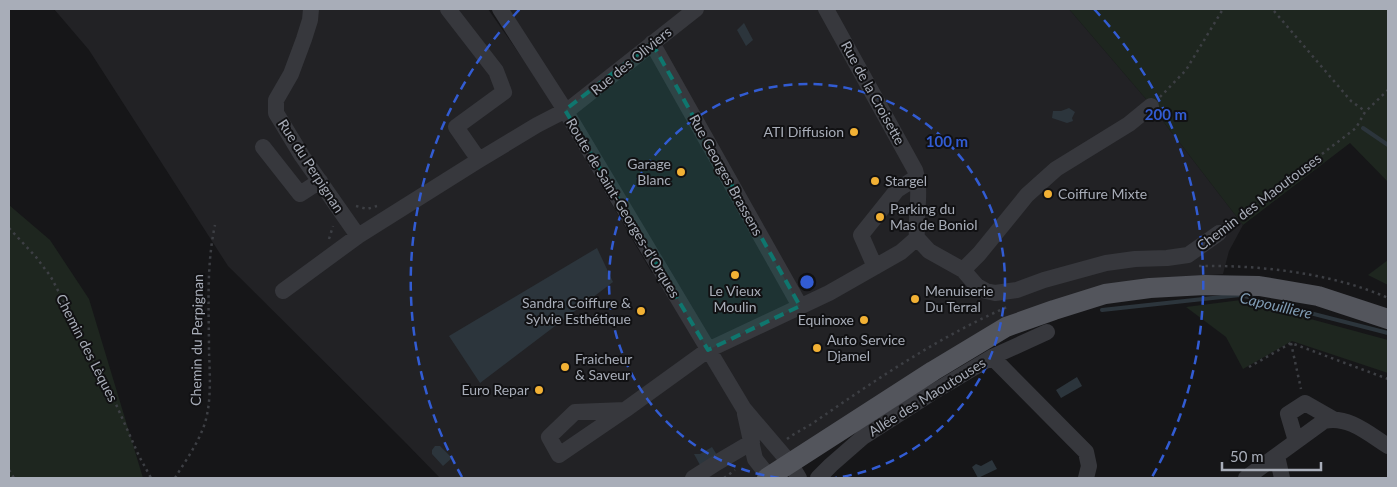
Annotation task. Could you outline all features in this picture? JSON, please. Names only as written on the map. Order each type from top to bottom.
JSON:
[{"type":"main road","points":[[769,478],[795,470],[933,371],[1006,327],[1106,294],[1205,285],[1260,286],[1318,296],[1388,319]]},
{"type":"street","name":"Rue du Perpignan","points":[[311,9],[310,20],[297,57],[276,100],[276,113],[290,138],[358,236]]},
{"type":"street","points":[[448,9],[496,71],[504,92],[456,127],[479,160]]},
{"type":"street","name":"Route de Saint-Georges-d'Orques","points":[[500,9],[564,110],[744,409],[795,470]]},
{"type":"street","name":"Rue des Oliviers","points":[[564,110],[588,95],[696,9]]},
{"type":"street","name":"Rue de la Croisette","points":[[826,9],[915,170],[917,177],[916,226],[918,238]]},
{"type":"street","name":"Rue Georges Brassens","points":[[652,43],[800,306]]},
{"type":"street","points":[[963,270],[979,254],[1027,195],[1056,169],[1129,124],[1152,106]]},
{"type":"street","points":[[283,291],[358,236],[479,160],[564,110]]},
{"type":"street","points":[[263,147],[300,194],[320,181]]},
{"type":"street","points":[[875,267],[861,234],[897,190],[917,177]]},
{"type":"street","name":"Chemin des Maoutouses","points":[[918,238],[929,251],[963,270],[976,286],[986,291],[1007,292],[1106,263],[1135,259],[1166,258],[1188,254],[1219,233]]},
{"type":"street","points":[[625,410],[708,350],[829,293],[902,252],[918,238]]},
{"type":"street","name":"Allée des Maoutouses","points":[[818,478],[864,437],[930,394],[992,357],[1047,332]]},
{"type":"street","points":[[992,357],[1086,452],[1089,466],[1086,478]]},
{"type":"street","points":[[1296,441],[1288,414],[1305,403],[1333,418],[1352,424],[1388,446]]},
{"type":"street","name":"Route de Saint-Georges-d'Orques","points":[[744,409],[756,459],[769,478]]},
{"type":"street","points":[[1246,478],[1324,421],[1333,418]]},
{"type":"street","points":[[694,478],[752,442]]},
{"type":"street","points":[[1277,456],[1282,478]]},
{"type":"path","points":[[1152,106],[1186,70],[1223,9]]},
{"type":"path","points":[[1274,11],[1351,101],[1365,112]]},
{"type":"path","name":"Chemin des Maoutouses","points":[[1219,233],[1356,128],[1365,112],[1388,90]]},
{"type":"path","points":[[351,199],[356,206],[367,209],[383,202]]},
{"type":"path","name":"Chemin du Perpignan","points":[[175,478],[202,432],[208,406],[210,371],[209,271],[210,248],[215,225]]},
{"type":"path","name":"Chemin des Lèques","points":[[9,228],[36,257],[51,277],[111,393],[151,478]]},
{"type":"path","points":[[776,446],[876,380],[963,328]]},
{"type":"path","points":[[1249,367],[1292,343],[1388,379]]},
{"type":"path","points":[[1292,343],[1305,403]]},
{"type":"path","points":[[724,478],[739,467]]},
{"type":"path","points":[[9,470],[14,478]]},
{"type":"highlighted area","points":[[652,43],[800,306],[708,350],[565,110]]},
{"type":"shaded area","points":[[54,9],[488,9],[546,92],[652,273],[665,268],[507,9],[1069,9],[1146,99],[1243,225],[1229,251],[1223,274],[1110,284],[1009,318],[763,478],[440,478],[228,266],[89,50]]},
{"type":"shaded area","points":[[1069,9],[1388,9],[1388,182],[1350,143],[1243,225],[1146,99]]},
{"type":"shaded area","points":[[744,23],[753,40],[746,46],[737,30]]},
{"type":"shaded area","points":[[1069,108],[1075,112],[1072,118],[1073,121],[1067,123],[1052,118],[1053,111]]},
{"type":"shaded area","points":[[9,205],[50,240],[89,299],[143,478],[9,478]]},
{"type":"shaded area","points":[[597,248],[613,282],[480,383],[449,336]]},
{"type":"shaded area","points":[[1388,260],[1388,285],[1368,275]]},
{"type":"shaded area","points":[[1241,300],[1388,340],[1388,373],[1292,341],[1243,369],[1226,337],[1186,307]]},
{"type":"shaded area","points":[[1077,377],[1082,386],[1061,398],[1056,390]]},
{"type":"shaded area","points":[[435,446],[440,446],[452,458],[443,466],[432,454]]},
{"type":"shaded area","points":[[712,447],[717,455],[700,465],[694,454],[700,454]]},
{"type":"shaded area","points":[[992,460],[997,469],[978,478],[972,467],[976,464],[981,466]]},
{"type":"waterway","name":"Capouilliere","points":[[1363,128],[1388,145]]},
{"type":"waterway","name":"Capouilliere","points":[[1102,310],[1240,295],[1388,333]]},
{"type":"place","name":"ATI Diffusion","points":[[854,132]]},
{"type":"place","name":"Garage Blanc","points":[[681,172]]},
{"type":"place","name":"Stargel","points":[[875,181]]},
{"type":"place","name":"Coiffure Mixte","points":[[1048,194]]},
{"type":"place","name":"Parking du Mas de Boniol","points":[[880,217]]},
{"type":"place","name":"Le Vieux Moulin","points":[[735,275]]},
{"type":"place","name":"Menuiserie Du Terral","points":[[915,299]]},
{"type":"place","name":"Sandra Coiffure & Sylvie Esthétique","points":[[641,311]]},
{"type":"place","name":"Equinoxe","points":[[864,320]]},
{"type":"place","name":"Auto Service Djamel","points":[[817,348]]},
{"type":"place","name":"Fraicheur & Saveur","points":[[565,367]]},
{"type":"place","name":"Euro Repar","points":[[539,390]]}]
